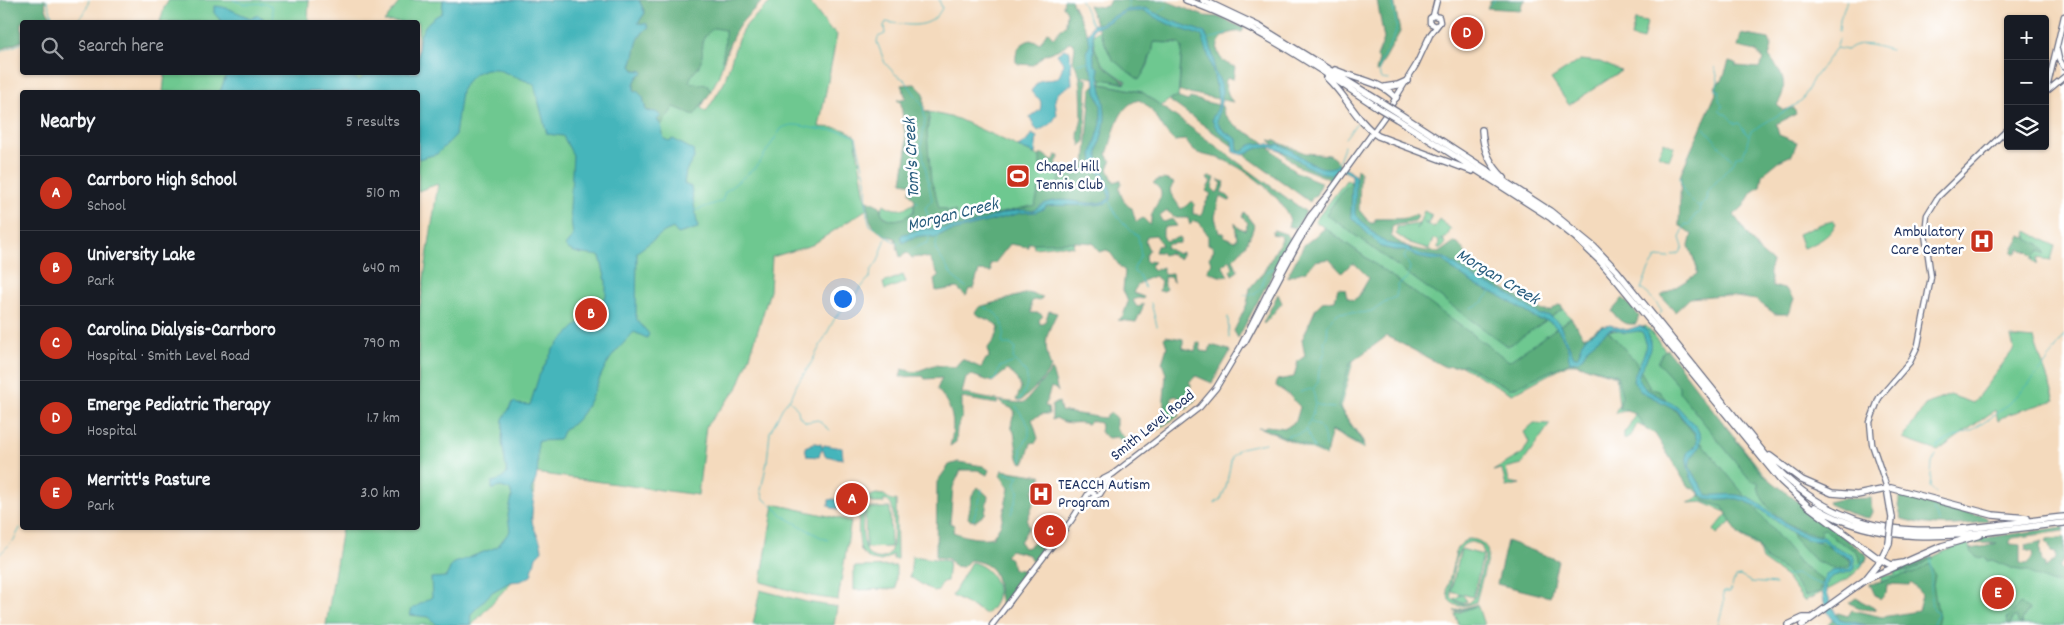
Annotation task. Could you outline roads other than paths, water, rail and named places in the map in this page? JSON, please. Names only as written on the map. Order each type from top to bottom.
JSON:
[{"type":"highway","points":[[1186,0],[1253,26],[1312,65],[1517,189],[1564,221],[1602,255],[1776,468],[1803,492],[1839,513],[1871,525],[1893,530],[1928,531],[2064,517]]},
{"type":"highway","points":[[1203,0],[1281,39],[1379,105]]},
{"type":"highway","points":[[1319,63],[1383,87],[1396,98]]},
{"type":"highway","points":[[1312,65],[1337,88],[1374,132],[1492,180]]},
{"type":"highway","points":[[1383,87],[1398,86],[1407,81]]},
{"type":"highway","points":[[1399,117],[1551,218],[1575,237],[1600,261],[1768,468],[1808,506],[1881,560],[1891,565],[1903,563]]},
{"type":"highway","points":[[1482,130],[1484,147],[1490,162],[1517,189]]},
{"type":"highway","points":[[1753,440],[1793,474],[1823,491],[1839,495],[1857,496],[1887,488],[1993,515],[2049,518]]},
{"type":"highway","points":[[1865,580],[1881,560],[1889,543],[1892,518],[1887,488]]},
{"type":"highway","points":[[1793,491],[1810,504],[1840,520],[1865,529],[1890,534],[1926,537],[2064,523]]},
{"type":"highway","points":[[1802,625],[1865,580],[1942,546],[1996,530]]},
{"type":"highway","points":[[1788,625],[1803,618],[1810,618]]},
{"type":"main road","points":[[1430,35],[1430,19],[1436,8],[1437,0]]},
{"type":"main road","points":[[1430,35],[1440,22],[1436,8]]},
{"type":"main road","points":[[1433,16],[1439,17]]},
{"type":"main road","points":[[2049,78],[2064,16]]},
{"type":"main road","points":[[1431,24],[1436,26]]},
{"type":"main road","name":"Smith Level Road","points":[[1097,483],[1113,474],[1200,407],[1216,388],[1245,342],[1295,247],[1327,196],[1374,132],[1407,81],[1422,56],[1430,35]]},
{"type":"main road","points":[[2058,46],[2058,57],[2064,67]]},
{"type":"main road","points":[[2049,89],[2064,77]]},
{"type":"main road","points":[[1887,488],[1872,444],[1870,422],[1879,398],[1910,362],[1918,345],[1931,277],[1925,234],[1927,215],[1938,196],[2004,133]]},
{"type":"main road","name":"Smith Level Road","points":[[1241,346],[1242,340],[1298,235],[1321,201],[1327,196]]},
{"type":"main road","points":[[1275,285],[1298,235]]},
{"type":"main road","name":"Smith Level Road","points":[[1103,489],[1113,474]]},
{"type":"main road","points":[[992,625],[1083,504],[1092,485],[1097,483],[1101,485],[1102,493],[1083,504]]},
{"type":"main road","points":[[1090,491],[1096,495]]},
{"type":"main road","points":[[1810,618],[1815,625]]},
{"type":"water","points":[[443,0],[547,0],[549,2],[550,0],[639,0],[645,13],[638,23],[647,24],[649,27],[638,40],[631,66],[634,70],[643,71],[635,81],[634,90],[643,97],[646,111],[656,112],[661,116],[657,120],[661,125],[664,139],[669,141],[673,139],[693,150],[694,158],[686,171],[684,184],[691,187],[698,228],[678,234],[673,228],[664,232],[637,252],[636,314],[637,320],[649,334],[647,338],[634,332],[617,350],[603,370],[585,409],[572,424],[564,429],[559,440],[538,441],[537,474],[531,492],[534,497],[532,509],[533,525],[541,543],[542,551],[536,557],[531,576],[521,581],[510,582],[492,592],[471,614],[470,625],[437,625],[429,617],[410,615],[412,609],[432,597],[431,578],[446,577],[452,564],[497,547],[510,531],[508,515],[512,497],[510,490],[501,487],[492,489],[492,482],[500,480],[507,474],[502,442],[503,419],[514,401],[517,404],[530,405],[539,376],[554,348],[606,296],[606,281],[600,256],[576,253],[565,246],[573,236],[570,209],[573,155],[563,136],[547,134],[534,84],[496,69],[486,69],[474,74],[468,80],[461,91],[455,136],[437,154],[420,158],[420,90],[221,90],[226,75],[350,75],[359,81],[365,75],[420,75],[420,38],[427,24],[442,13]]},
{"type":"water","points":[[214,6],[219,6],[251,18],[258,15],[264,20],[220,20],[214,13]]},
{"type":"water","points":[[1145,8],[1172,21],[1204,32],[1209,40],[1214,60],[1214,71],[1222,90],[1217,122],[1224,131],[1237,139],[1238,151],[1243,151],[1255,144],[1276,146],[1277,144],[1315,165],[1330,168],[1338,165],[1350,170],[1356,180],[1355,214],[1372,232],[1386,243],[1408,247],[1413,252],[1427,256],[1445,258],[1479,281],[1504,291],[1540,315],[1549,315],[1559,323],[1574,357],[1578,356],[1584,339],[1601,327],[1610,325],[1627,330],[1639,326],[1645,328],[1650,345],[1649,353],[1640,370],[1639,381],[1647,390],[1677,406],[1697,428],[1701,437],[1700,447],[1691,458],[1689,466],[1707,495],[1733,495],[1749,498],[1794,528],[1813,536],[1823,536],[1830,544],[1852,555],[1855,569],[1828,580],[1826,585],[1828,597],[1839,619],[1866,625],[1839,624],[1826,609],[1824,601],[1823,586],[1826,574],[1831,571],[1849,569],[1852,566],[1851,559],[1833,550],[1822,540],[1814,541],[1796,535],[1762,510],[1749,503],[1737,499],[1706,498],[1696,488],[1687,463],[1687,452],[1695,447],[1697,442],[1695,433],[1675,409],[1640,391],[1633,381],[1645,351],[1646,345],[1642,332],[1625,333],[1614,329],[1609,330],[1588,347],[1582,358],[1578,361],[1570,362],[1564,340],[1554,325],[1544,320],[1539,320],[1502,297],[1477,286],[1452,269],[1443,260],[1416,257],[1406,250],[1381,247],[1351,217],[1352,175],[1340,169],[1331,174],[1321,172],[1289,154],[1272,148],[1262,147],[1243,155],[1233,152],[1232,141],[1220,132],[1212,120],[1218,106],[1217,91],[1202,36],[1172,26],[1143,11],[1126,12],[1094,28],[1093,31],[1094,64],[1098,68],[1105,111],[1105,122],[1098,158],[1110,187],[1112,197],[1110,201],[1090,205],[1046,206],[1044,209],[1036,212],[1021,213],[942,234],[935,238],[918,236],[903,243],[900,237],[903,234],[921,230],[963,226],[1008,212],[1033,211],[1043,204],[1061,200],[1097,203],[1110,198],[1103,178],[1093,164],[1092,154],[1101,124],[1101,106],[1096,92],[1094,76],[1088,63],[1087,52],[1090,43],[1087,35],[1093,24],[1099,24],[1125,10]]},
{"type":"water","points":[[1064,49],[1070,51],[1072,84],[1058,93],[1055,99],[1057,115],[1051,124],[1038,131],[1030,117],[1040,110],[1041,102],[1031,91],[1039,81],[1055,79],[1060,75],[1063,63],[1057,54]]},
{"type":"water","points":[[1032,134],[1037,137],[1035,154],[1018,147],[1026,142]]},
{"type":"water","points":[[814,443],[821,444],[822,448],[824,445],[842,448],[843,459],[825,456],[823,450],[821,450],[819,457],[807,456],[805,447]]},
{"type":"water","points":[[833,499],[853,504],[852,511],[832,508],[829,506],[829,500]]},
{"type":"waterway","points":[[47,0],[52,16],[57,20]]},
{"type":"waterway","points":[[78,20],[86,10],[89,0]]},
{"type":"waterway","points":[[233,0],[244,4],[266,3],[272,6],[274,20]]},
{"type":"waterway","name":"Tom's Creek","points":[[928,230],[930,220],[925,208],[932,200],[921,146],[925,120],[923,106],[905,80],[895,74],[885,63],[877,42],[878,37],[885,34],[884,26],[886,22],[918,25],[932,20],[942,8],[939,0]]},
{"type":"waterway","points":[[1081,0],[1092,24]]},
{"type":"waterway","points":[[1128,0],[1129,9]]},
{"type":"waterway","points":[[1389,80],[1381,79],[1379,72],[1382,60],[1396,31],[1393,8],[1394,0]]},
{"type":"waterway","points":[[1490,5],[1495,0]]},
{"type":"waterway","points":[[1839,31],[1840,19],[1847,0]]},
{"type":"waterway","points":[[1157,15],[1167,6]]},
{"type":"waterway","points":[[1208,41],[1210,38],[1227,33]]},
{"type":"waterway","points":[[1672,256],[1680,253],[1683,247],[1680,238],[1685,225],[1690,224],[1695,215],[1699,213],[1700,206],[1707,201],[1708,191],[1734,162],[1736,156],[1744,154],[1751,131],[1802,101],[1813,79],[1836,48],[1839,39]]},
{"type":"waterway","points":[[0,52],[20,44]]},
{"type":"waterway","points":[[1836,48],[1847,50],[1862,44],[1891,50]]},
{"type":"waterway","points":[[1077,63],[1089,62]]},
{"type":"waterway","points":[[1715,67],[1718,80],[1716,90],[1720,91],[1719,100],[1723,106],[1719,110],[1726,114],[1735,124],[1739,123],[1748,135]]},
{"type":"waterway","points":[[1345,138],[1357,123]]},
{"type":"waterway","name":"Morgan Creek","points":[[694,211],[722,201],[725,192],[757,166],[781,129],[789,125],[798,125],[842,131],[856,137],[866,180],[867,215],[870,225],[898,244],[902,240]]},
{"type":"waterway","points":[[1704,128],[1733,161]]},
{"type":"waterway","points":[[1337,166],[1344,146]]},
{"type":"waterway","points":[[1329,183],[1332,172]]},
{"type":"waterway","points":[[1680,176],[1685,194],[1699,206]]},
{"type":"waterway","points":[[1110,202],[1117,216],[1138,236],[1141,255],[1134,268],[1134,272],[1139,275],[1145,288]]},
{"type":"waterway","points":[[910,250],[929,242],[929,234]]},
{"type":"waterway","points":[[938,236],[935,249],[953,277],[966,287]]},
{"type":"waterway","points":[[828,540],[785,517],[764,499],[761,490],[767,462],[770,432],[784,405],[792,396],[797,384],[810,365],[835,318],[870,277],[886,238]]},
{"type":"waterway","points":[[1287,436],[1302,433],[1307,428],[1311,418],[1315,401],[1313,389],[1318,382],[1319,371],[1323,362],[1321,360],[1326,351],[1324,342],[1327,336],[1328,323],[1338,313],[1371,311],[1396,297],[1398,285],[1408,277],[1410,267],[1404,257],[1408,250]]},
{"type":"waterway","points":[[1657,316],[1662,312],[1656,302],[1641,289],[1648,271],[1657,257],[1669,258]]},
{"type":"waterway","points":[[1244,295],[1255,294],[1268,271],[1274,268]]},
{"type":"waterway","points":[[1471,308],[1482,303],[1491,292]]},
{"type":"waterway","points":[[1151,303],[1157,326]]},
{"type":"waterway","points":[[984,307],[995,313],[1001,320],[1003,325],[1002,342],[1003,344],[1010,344],[1015,348],[1013,358],[1026,374],[1026,386],[1019,401]]},
{"type":"waterway","points":[[1228,317],[1229,338]]},
{"type":"waterway","points":[[1647,334],[1650,329]]},
{"type":"waterway","points":[[1937,448],[1945,441],[1977,427],[2015,398],[2047,362],[2064,335]]},
{"type":"waterway","points":[[991,381],[995,380],[1000,367],[1015,362]]},
{"type":"waterway","points":[[1300,392],[1311,389]]},
{"type":"waterway","points":[[789,399],[798,410],[799,416],[806,422],[818,420],[830,430]]},
{"type":"waterway","points":[[1316,404],[1334,408]]},
{"type":"waterway","points":[[1016,406],[1029,426],[1029,436],[1021,448],[1022,461]]},
{"type":"waterway","points":[[1311,422],[1321,428],[1325,447]]},
{"type":"waterway","points":[[1306,430],[1314,448]]},
{"type":"waterway","points":[[1215,503],[1221,499],[1226,487],[1232,456],[1241,448],[1265,443]]},
{"type":"waterway","points":[[1936,455],[1932,463],[1930,487],[1936,493]]},
{"type":"waterway","points":[[1005,473],[1018,477]]},
{"type":"waterway","points":[[1011,514],[1019,491],[1015,484],[1019,475]]},
{"type":"waterway","points":[[973,520],[982,489]]},
{"type":"waterway","points":[[1933,509],[1940,523]]},
{"type":"waterway","points":[[0,554],[14,540],[20,528]]},
{"type":"waterway","points":[[1931,556],[1931,601],[1932,607],[1938,613],[1933,625]]},
{"type":"waterway","points":[[1856,565],[1861,565],[1864,557]]},
{"type":"waterway","points":[[1785,576],[1795,574],[1824,586]]},
{"type":"waterway","points":[[1718,625],[1724,602],[1723,592],[1730,592],[1735,577],[1740,576],[1751,582],[1776,584]]},
{"type":"place","name":"Emerge Pediatric Therapy","points":[[1467,33]]},
{"type":"place","name":"Chapel Hill Tennis Club","points":[[1018,176]]},
{"type":"place","name":"Ambulatory Care Center","points":[[1982,241]]},
{"type":"place","name":"University Lake","points":[[591,314]]},
{"type":"place","name":"TEACCH Autism Program","points":[[1041,494]]},
{"type":"place","name":"Carrboro High School","points":[[852,499]]},
{"type":"place","name":"Carolina Dialysis-Carrboro","points":[[1050,531]]},
{"type":"place","name":"Merritt's Pasture","points":[[1998,593]]}]
